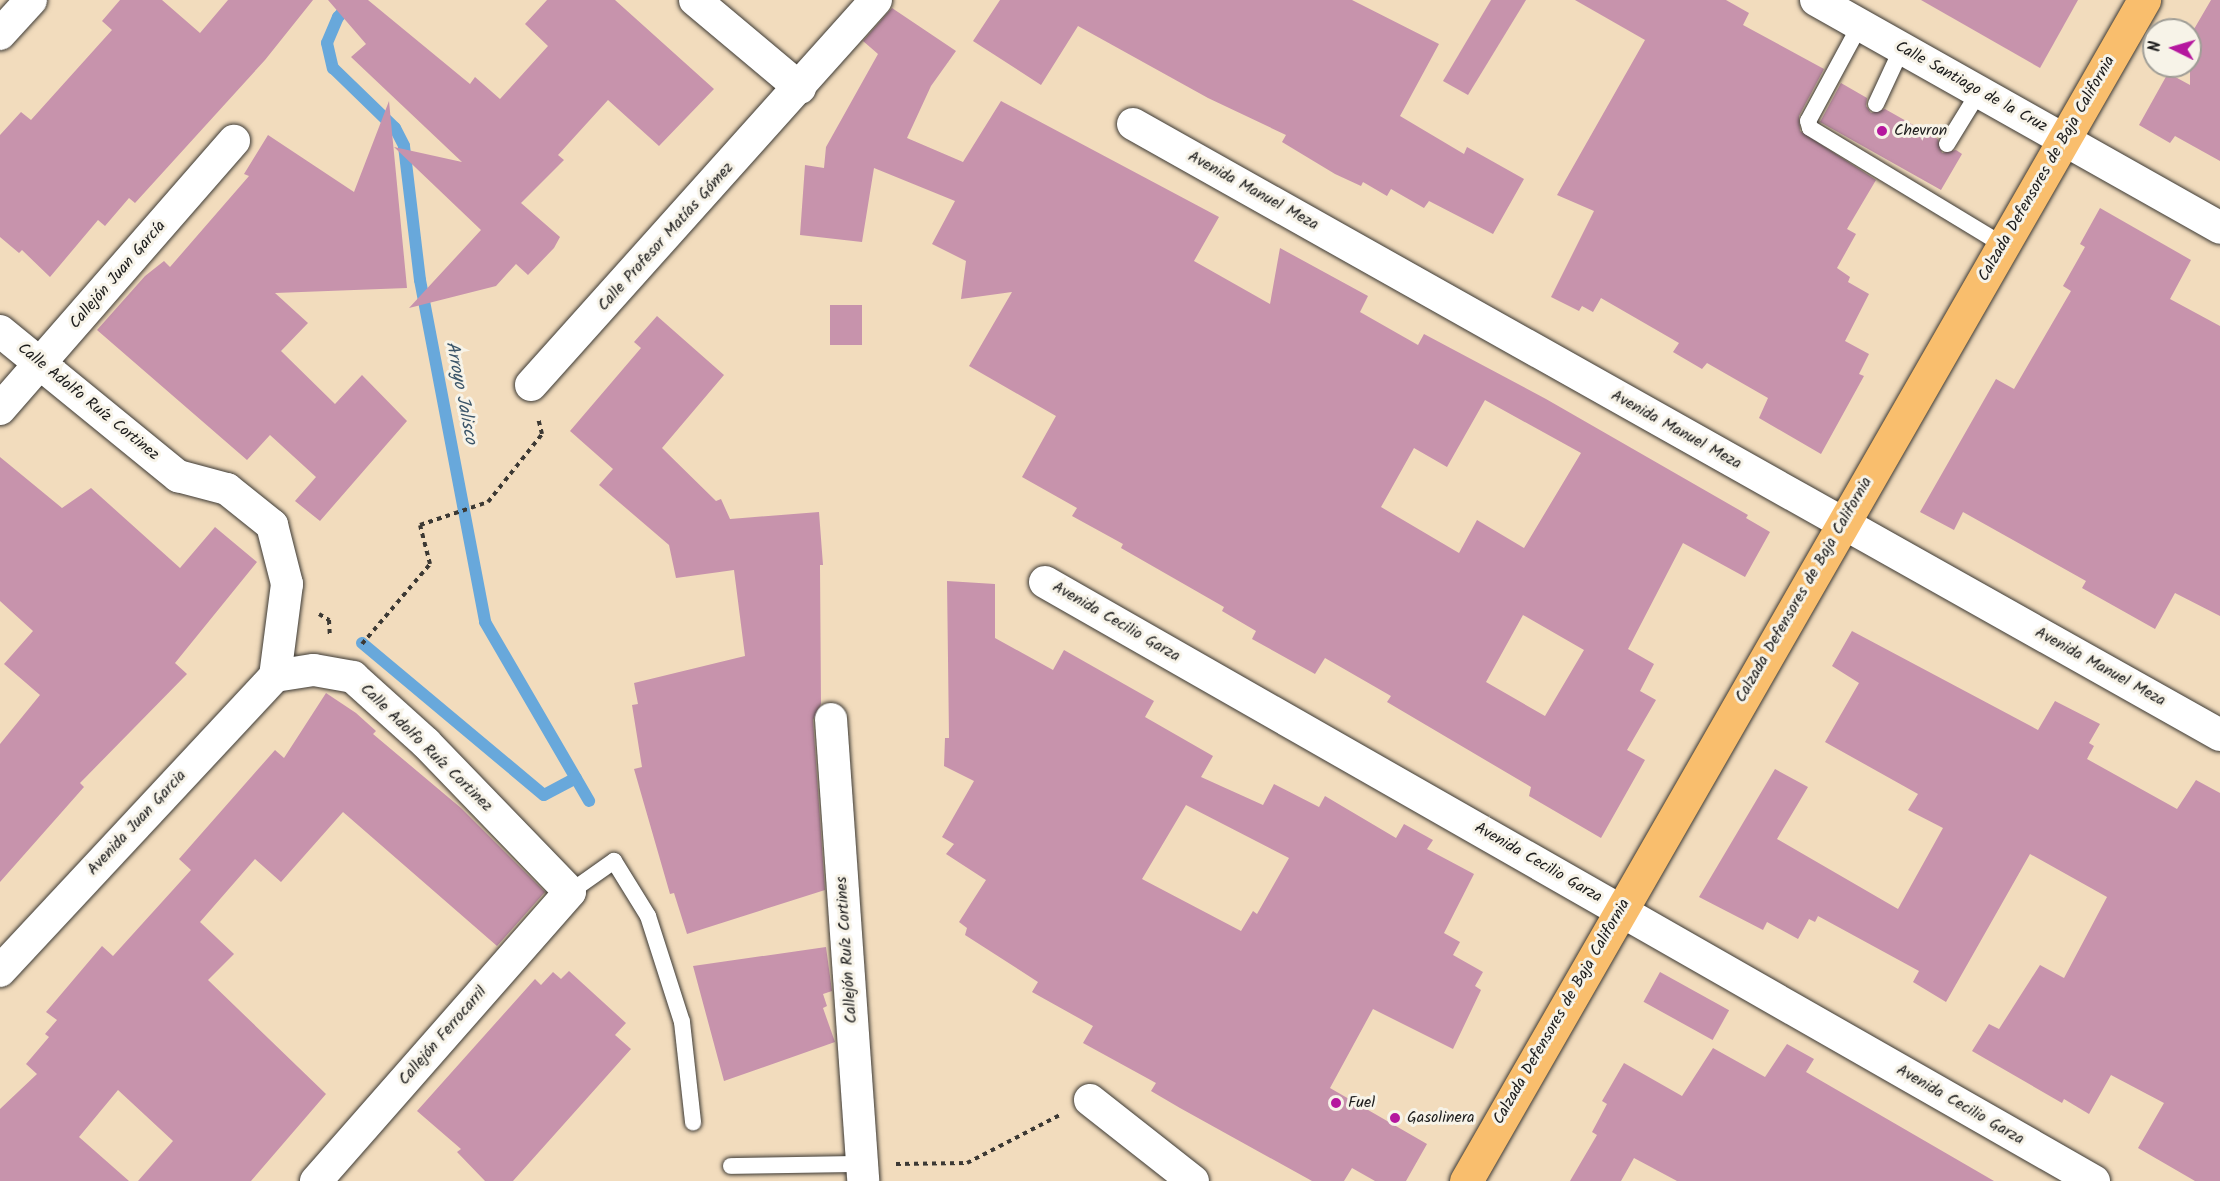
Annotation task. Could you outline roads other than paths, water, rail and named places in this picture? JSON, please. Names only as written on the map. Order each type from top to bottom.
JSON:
[{"type":"main road","name":"Calzada Defensores de Baja California","points":[[1466,1181],[2144,0]]},
{"type":"street","points":[[0,34],[31,0]]},
{"type":"street","points":[[695,0],[800,88],[876,0]]},
{"type":"street","name":"Calle Santiago de la Cruz","points":[[1816,0],[2220,228]]},
{"type":"street","name":"Calle Profesor Matías Gómez","points":[[531,386],[800,88]]},
{"type":"street","name":"Avenida Manuel Meza","points":[[1133,124],[2220,735]]},
{"type":"street","name":"Callejón Juan García","points":[[0,409],[234,141]]},
{"type":"street","name":"Calle Adolfo Ruíz Cortinez","points":[[0,331],[178,476],[227,489],[272,525],[286,584],[274,676],[315,670],[347,672],[426,743],[570,892]]},
{"type":"street","name":"Avenida Cecilio Garza","points":[[1045,582],[2094,1181]]},
{"type":"street","name":"Avenida Juan Garcia","points":[[0,971],[274,676]]},
{"type":"street","name":"Callejón Ruíz Cortines","points":[[831,719],[862,1172]]},
{"type":"street","name":"Callejón Ferrocarril","points":[[316,1181],[570,892]]},
{"type":"street","points":[[1090,1100],[1193,1181]]},
{"type":"lane","points":[[1860,25],[1808,121],[1814,132],[1850,145],[1924,188],[2003,245]]},
{"type":"lane","points":[[1876,104],[1902,48]]},
{"type":"lane","points":[[1947,144],[1979,92]]},
{"type":"lane","points":[[570,892],[614,861],[648,916],[682,1022],[693,1122]]},
{"type":"lane","points":[[731,1166],[862,1172]]},
{"type":"waterway","name":"Arroyo Jalisco","points":[[353,0],[338,17],[327,43],[333,68],[395,128],[404,146],[420,280],[485,622],[589,801]]},
{"type":"waterway","points":[[362,643],[544,795],[576,778]]},
{"type":"place","name":"Chevron","points":[[1882,131]]},
{"type":"place","name":"Fuel","points":[[1336,1103]]},
{"type":"place","name":"Gasolinera","points":[[1395,1118]]}]
